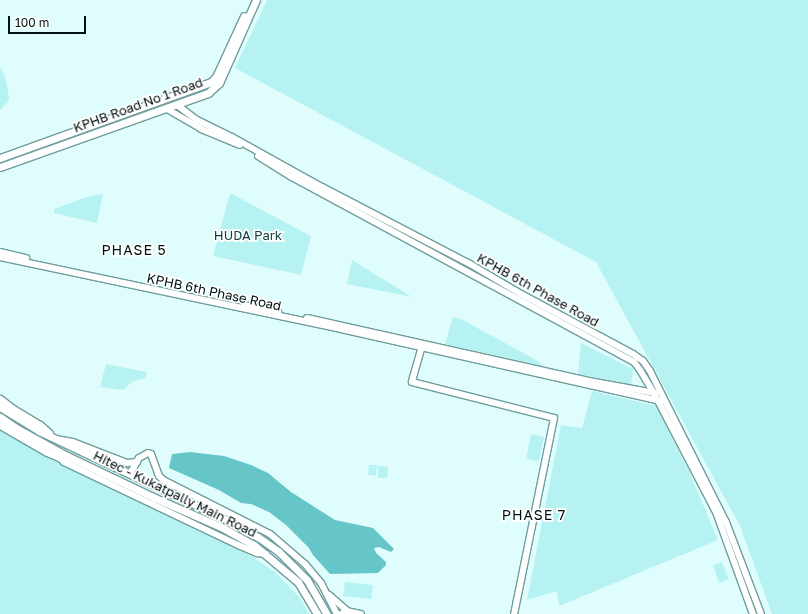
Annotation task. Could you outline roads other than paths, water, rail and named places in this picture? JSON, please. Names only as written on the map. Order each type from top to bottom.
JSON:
[{"type":"main road","points":[[0,158],[211,82],[216,77],[252,0]]},
{"type":"main road","name":"KPHB Road No 1 Road","points":[[0,167],[203,96],[215,89],[256,0]]},
{"type":"main road","name":"Hitec - Kukatpally Main Road","points":[[0,399],[40,425],[54,438],[236,524],[268,544],[283,555],[307,580],[327,614]]},
{"type":"main road","points":[[0,407],[39,431],[54,438]]},
{"type":"main road","points":[[0,417],[59,454]]},
{"type":"main road","points":[[0,425],[28,443],[59,454]]},
{"type":"main road","name":"Hitec - Kukatpally Main Road","points":[[59,454],[67,456],[155,498],[221,527],[254,545],[298,582],[317,614]]},
{"type":"street","name":"KPHB 6th Phase Road","points":[[177,105],[197,120],[249,145],[286,168],[470,264],[521,294],[633,354],[648,366],[726,522],[730,540],[753,614]]},
{"type":"street","name":"KPHB 6th Phase Road","points":[[167,109],[201,129],[247,148],[292,177],[630,359],[640,370],[654,393],[707,494],[730,540],[761,614]]},
{"type":"street","name":"KPHB 6th Phase Road","points":[[0,252],[422,346],[658,401]]},
{"type":"street","name":"KPHB 6th Phase Road","points":[[0,257],[589,381],[654,393]]},
{"type":"street","points":[[422,346],[412,382],[554,418],[514,614]]},
{"type":"street","points":[[654,393],[662,394]]},
{"type":"street","points":[[658,401],[666,402]]},
{"type":"street","points":[[54,438],[73,442],[127,462],[136,462]]},
{"type":"street","points":[[130,474],[139,458],[148,453],[153,457],[159,476],[163,480],[270,534],[305,564],[328,594],[350,613]]},
{"type":"street","points":[[59,454],[64,462],[238,545],[257,553],[266,554]]},
{"type":"street","points":[[328,594],[337,614]]},
{"type":"street","points":[[341,614],[344,612],[361,614]]},
{"type":"district","name":"PHASE 5","points":[[134,250]]},
{"type":"district","name":"PHASE 7","points":[[534,515]]},
{"type":"park label","name":"HUDA Park","points":[[248,235]]}]
